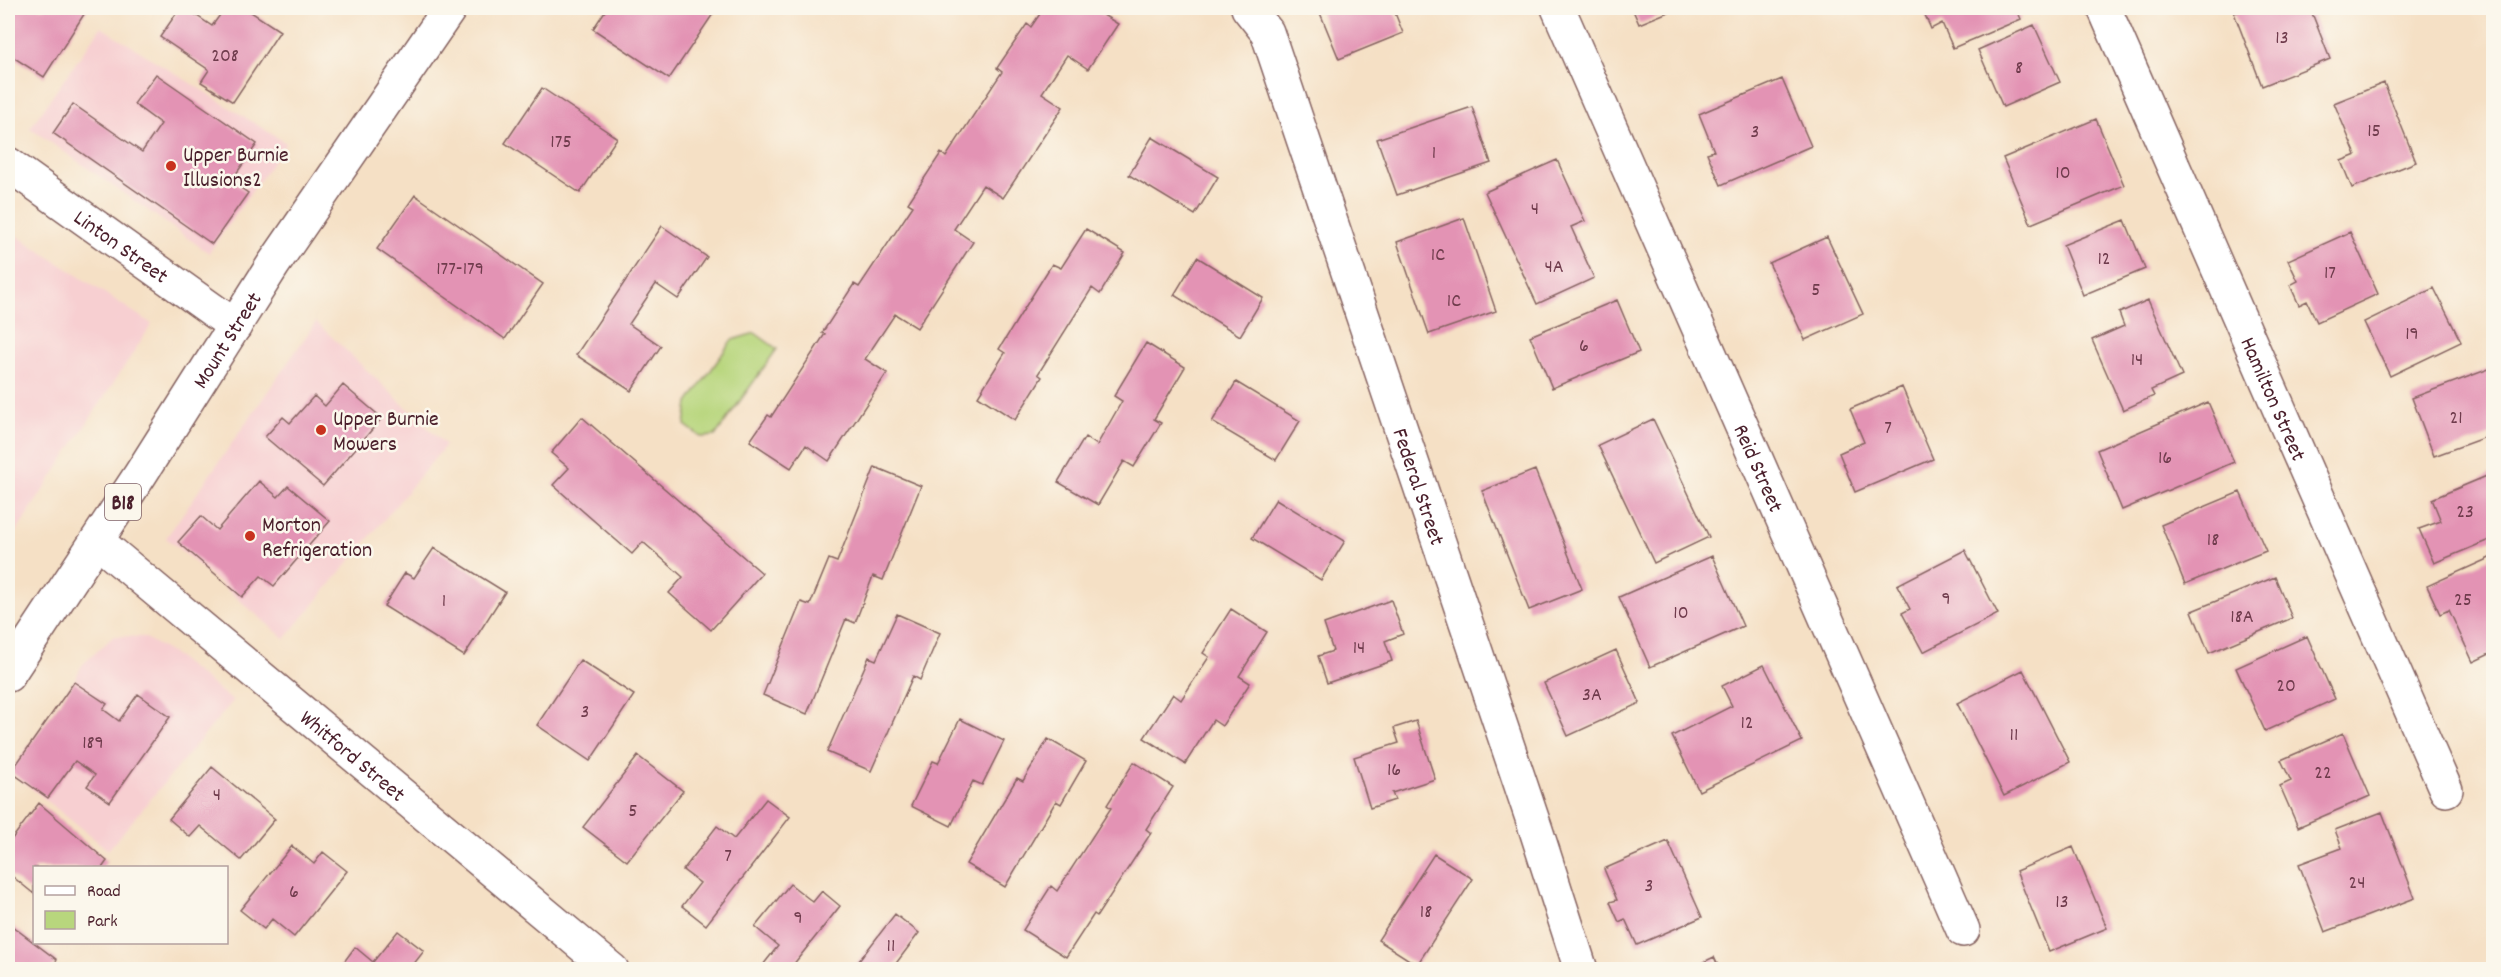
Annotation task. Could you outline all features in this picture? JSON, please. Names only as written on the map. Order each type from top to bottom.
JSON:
[{"type":"main road","name":"Mount Street","points":[[8,675],[235,326],[450,8]]},
{"type":"main road","name":"Federal Street","points":[[1248,8],[1267,32],[1581,969]]},
{"type":"main road","name":"Reid Street","points":[[1558,8],[1963,930]]},
{"type":"main road","name":"Hamilton Street","points":[[2104,8],[2446,790]]},
{"type":"main road","name":"Linton Street","points":[[8,164],[235,326]]},
{"type":"main road","name":"Whitford Street","points":[[97,541],[612,969]]},
{"type":"shaded area","points":[[101,27],[286,143],[209,253],[30,128]]},
{"type":"shaded area","points":[[8,230],[152,324],[8,544]]},
{"type":"shaded area","points":[[316,322],[446,445],[285,639],[166,538]]},
{"type":"shaded area","points":[[114,636],[144,637],[173,654],[233,701],[108,850],[11,772],[74,682],[82,665]]},
{"type":"green space","points":[[755,333],[777,349],[715,436],[701,437],[685,425],[688,403],[732,340]]},
{"type":"building","points":[[8,8],[88,8],[44,77],[10,55],[8,59]]},
{"type":"building","points":[[180,8],[185,8],[212,26],[225,8],[245,8],[280,31],[233,102],[201,82],[209,70],[160,37]]},
{"type":"building","points":[[607,8],[702,8],[713,14],[669,79],[593,29]]},
{"type":"building","points":[[969,8],[981,8],[977,13]]},
{"type":"building","points":[[1044,8],[1092,8],[1118,24],[1088,69],[1067,55],[1042,93],[1063,107],[1003,198],[983,185],[954,229],[973,242],[917,328],[895,314],[865,359],[887,373],[829,461],[806,445],[791,468],[750,441],[768,415],[771,417],[825,334],[822,333],[854,284],[859,287],[913,206],[908,203],[941,153],[946,157],[1002,72],[997,68],[1027,24],[1031,27]]},
{"type":"building","points":[[1318,8],[1393,8],[1403,33],[1339,59]]},
{"type":"building","points":[[1632,8],[1678,8],[1639,24]]},
{"type":"building","points":[[1922,8],[2016,8],[2021,19],[1953,48],[1942,23],[1931,29]]},
{"type":"building","points":[[2248,8],[2310,8],[2330,59],[2262,86],[2234,13]]},
{"type":"building","points":[[2034,25],[2060,82],[2003,107],[1978,50]]},
{"type":"building","name":"Upper Burnie Illusions2","points":[[156,74],[257,144],[231,181],[248,193],[212,244],[53,133],[73,104],[142,152],[161,124],[134,104]]},
{"type":"building","points":[[1782,79],[1811,146],[1721,185],[1707,153],[1714,151],[1699,114]]},
{"type":"building","points":[[2384,83],[2416,162],[2352,188],[2341,161],[2356,155],[2334,103]]},
{"type":"building","points":[[542,88],[617,138],[580,193],[505,143]]},
{"type":"building","points":[[1472,107],[1491,163],[1397,195],[1377,139]]},
{"type":"building","points":[[2096,119],[2124,185],[2031,224],[2003,158]]},
{"type":"building","points":[[1152,137],[1218,177],[1195,215],[1129,175]]},
{"type":"building","points":[[1557,160],[1585,221],[1571,227],[1594,278],[1537,304],[1485,192]]},
{"type":"building","points":[[415,195],[543,284],[505,339],[377,249]]},
{"type":"building","points":[[1464,218],[1496,311],[1429,334],[1397,242]]},
{"type":"building","points":[[2125,220],[2145,269],[2083,295],[2063,245]]},
{"type":"building","points":[[662,226],[707,257],[678,299],[656,284],[629,324],[661,346],[631,391],[576,355]]},
{"type":"building","points":[[1086,229],[1125,253],[1100,294],[1092,288],[1038,374],[1042,377],[1015,420],[978,396],[1005,353],[999,349],[1052,264],[1061,268]]},
{"type":"building","points":[[2350,232],[2378,294],[2317,322],[2307,301],[2299,305],[2290,285],[2298,281],[2288,260]]},
{"type":"building","points":[[1827,237],[1863,314],[1805,340],[1769,263]]},
{"type":"building","points":[[1197,257],[1263,298],[1240,336],[1174,295]]},
{"type":"building","points":[[2434,288],[2461,342],[2390,376],[2364,322]]},
{"type":"building","points":[[1617,300],[1639,352],[1552,388],[1530,336]]},
{"type":"building","points":[[2148,300],[2182,376],[2151,390],[2154,396],[2123,410],[2092,340],[2124,326],[2119,313]]},
{"type":"building","points":[[1146,343],[1185,367],[1154,419],[1161,423],[1134,467],[1124,461],[1098,505],[1058,482],[1085,437],[1097,445],[1122,401],[1114,396]]},
{"type":"building","points":[[2494,367],[2494,434],[2434,456],[2412,398]]},
{"type":"building","points":[[1236,382],[1300,421],[1276,460],[1212,422]]},
{"type":"building","name":"Upper Burnie Mowers","points":[[343,385],[382,418],[323,486],[265,437],[283,417],[290,423],[314,396],[325,406]]},
{"type":"building","points":[[1902,387],[1933,459],[1855,492],[1839,453],[1864,442],[1850,409]]},
{"type":"building","points":[[2208,402],[2234,462],[2122,510],[2097,450]]},
{"type":"building","points":[[582,417],[762,573],[711,630],[669,593],[683,577],[643,542],[632,554],[553,485],[569,468],[551,453]]},
{"type":"building","points":[[1653,419],[1709,537],[1654,563],[1598,445]]},
{"type":"building","points":[[875,467],[921,486],[883,580],[873,576],[855,623],[846,619],[807,714],[763,695],[801,602],[810,605],[829,559],[837,562]]},
{"type":"building","points":[[1535,470],[1582,589],[1529,610],[1482,491]]},
{"type":"building","points":[[2494,473],[2494,538],[2434,563],[2419,529],[2441,521],[2432,499]]},
{"type":"building","name":"Morton Refrigeration","points":[[259,481],[278,497],[288,486],[330,521],[274,586],[261,576],[242,597],[178,542],[201,516],[217,530]]},
{"type":"building","points":[[2240,492],[2266,551],[2185,584],[2161,525]]},
{"type":"building","points":[[1276,499],[1345,541],[1321,580],[1252,538]]},
{"type":"building","points":[[434,548],[505,592],[464,656],[384,606],[405,573],[414,578]]},
{"type":"building","points":[[1965,550],[1998,614],[1923,652],[1902,613],[1910,609],[1897,585]]},
{"type":"building","points":[[1712,556],[1743,626],[1650,667],[1619,597]]},
{"type":"building","points":[[2494,556],[2494,652],[2473,662],[2449,610],[2440,614],[2427,586]]},
{"type":"building","points":[[2275,577],[2292,618],[2209,653],[2192,611]]},
{"type":"building","points":[[1391,600],[1403,634],[1385,641],[1392,661],[1327,683],[1318,656],[1333,651],[1324,624]]},
{"type":"building","points":[[1231,609],[1267,632],[1239,676],[1250,683],[1222,726],[1213,720],[1185,764],[1144,738],[1173,694],[1181,700],[1209,657],[1203,653]]},
{"type":"building","points":[[897,614],[940,633],[920,680],[913,676],[871,771],[827,752],[869,657],[876,660]]},
{"type":"building","points":[[2307,636],[2335,699],[2265,731],[2236,668]]},
{"type":"building","points":[[1616,650],[1640,703],[1568,736],[1544,683]]},
{"type":"building","points":[[580,660],[634,695],[590,761],[537,725]]},
{"type":"building","points":[[1764,665],[1802,741],[1699,791],[1672,736],[1732,706],[1722,686]]},
{"type":"building","points":[[2023,670],[2070,762],[2004,796],[1957,703]]},
{"type":"building","points":[[74,682],[107,704],[103,709],[119,721],[138,694],[170,717],[110,802],[87,786],[95,775],[75,761],[48,798],[11,772]]},
{"type":"building","points":[[960,719],[1004,741],[982,785],[973,781],[951,826],[911,806],[933,761],[938,763]]},
{"type":"building","points":[[1416,721],[1435,779],[1392,793],[1395,800],[1370,808],[1354,757],[1399,743],[1394,728]]},
{"type":"building","points":[[2343,733],[2370,796],[2298,827],[2280,786],[2291,781],[2281,760]]},
{"type":"building","points":[[1048,739],[1086,761],[1061,804],[1056,801],[1005,887],[966,864],[1017,778],[1023,781]]},
{"type":"building","points":[[638,756],[683,791],[627,861],[583,827]]},
{"type":"building","points":[[1134,762],[1173,787],[1146,829],[1151,833],[1097,916],[1094,914],[1066,957],[1023,930],[1051,886],[1057,891],[1111,808],[1107,805]]},
{"type":"building","points":[[212,767],[275,819],[241,860],[200,826],[190,837],[169,819]]},
{"type":"building","points":[[766,799],[790,817],[706,925],[682,906],[700,883],[683,870],[717,826],[734,839]]},
{"type":"building","points":[[39,803],[107,861],[103,866],[33,866],[33,893],[8,873],[8,844]]},
{"type":"building","points":[[2382,812],[2415,898],[2325,932],[2299,864],[2342,848],[2335,830]]},
{"type":"building","points":[[1668,841],[1702,917],[1637,945],[1625,919],[1619,922],[1610,902],[1617,900],[1604,869]]},
{"type":"building","points":[[292,846],[314,864],[323,852],[347,871],[294,937],[272,919],[264,929],[240,910]]},
{"type":"building","points":[[2073,847],[2107,928],[2049,952],[2016,871]]},
{"type":"building","points":[[1434,854],[1473,879],[1417,965],[1378,940]]},
{"type":"building","points":[[790,884],[813,902],[822,891],[840,906],[789,970],[759,970],[778,946],[755,927]]},
{"type":"building","points":[[895,914],[919,933],[891,970],[852,970]]},
{"type":"building","points":[[8,923],[57,960],[50,970],[8,970]]},
{"type":"building","points":[[398,931],[424,951],[409,970],[338,970],[355,947],[373,962]]},
{"type":"building","points":[[1714,957],[1720,970],[1687,970]]},
{"type":"place","name":"Upper Burnie Illusions2","points":[[171,166]]},
{"type":"place","name":"Upper Burnie Mowers","points":[[321,430]]},
{"type":"place","name":"Morton Refrigeration","points":[[250,536]]}]
